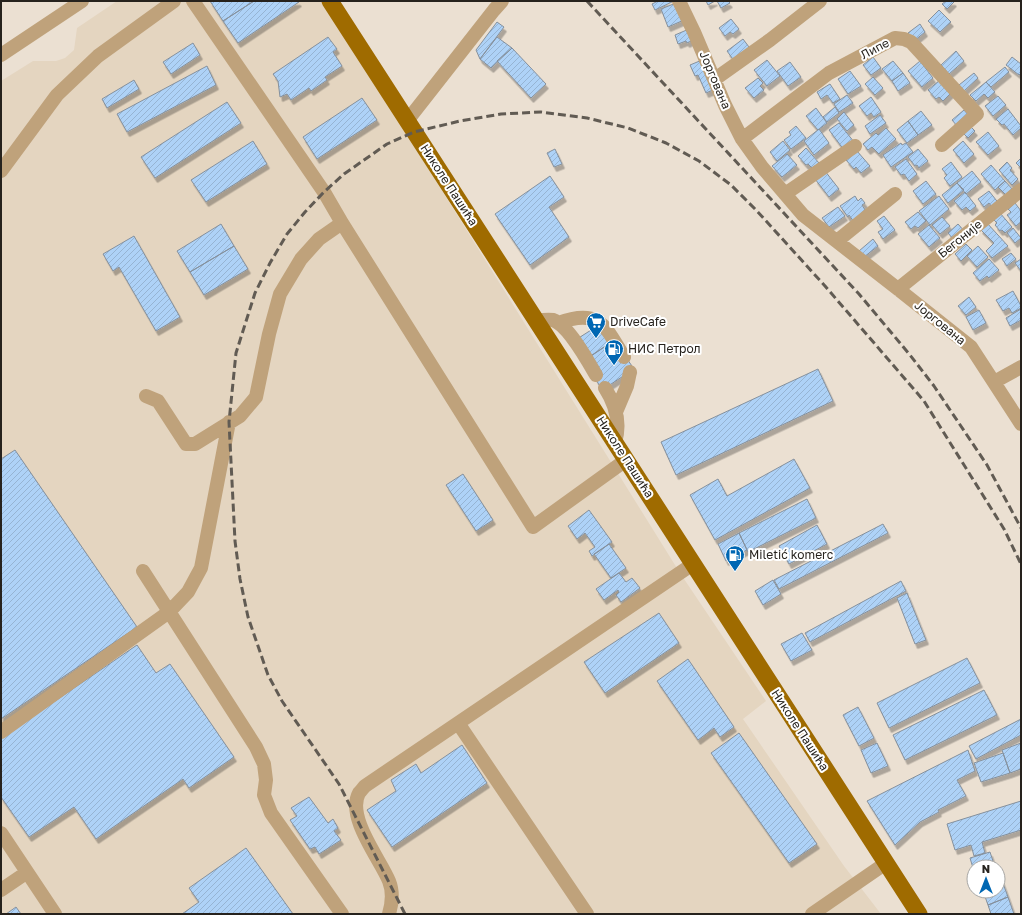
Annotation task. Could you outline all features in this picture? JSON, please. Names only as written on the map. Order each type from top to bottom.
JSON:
[{"type":"main road","name":"Николе Пашића","points":[[330,1],[919,914]]},
{"type":"street","points":[[1,55],[82,1]]},
{"type":"street","points":[[1,171],[57,95],[98,56],[174,1]]},
{"type":"street","points":[[193,1],[324,192],[532,527],[626,460]]},
{"type":"street","points":[[407,121],[502,1]]},
{"type":"street","name":"Јоргована","points":[[679,1],[725,105],[742,139],[762,167],[803,216],[971,347],[1021,424]]},
{"type":"street","points":[[714,79],[770,40],[820,1]]},
{"type":"street","name":"Липе","points":[[742,139],[829,73],[895,38],[900,38],[911,42],[977,114],[942,145]]},
{"type":"street","points":[[785,194],[855,146]]},
{"type":"street","name":"Бегоније","points":[[898,289],[1021,190]]},
{"type":"street","points":[[837,241],[895,194]]},
{"type":"street","points":[[146,396],[158,401],[186,444],[195,444],[240,416],[256,398],[269,334],[280,294],[301,259],[319,239],[342,223]]},
{"type":"street","points":[[558,323],[581,318],[592,319],[600,323],[606,329],[624,357]]},
{"type":"street","points":[[537,321],[546,319],[558,323],[571,336],[596,375]]},
{"type":"street","points":[[994,382],[1021,367]]},
{"type":"street","points":[[616,412],[627,386],[630,372]]},
{"type":"street","points":[[605,388],[610,396],[616,412],[618,432],[615,443]]},
{"type":"street","points":[[1,732],[169,612],[188,592],[201,568],[229,422]]},
{"type":"street","points":[[389,914],[392,895],[389,882],[359,823],[357,805],[359,794],[365,786],[693,564]]},
{"type":"street","points":[[143,571],[256,747],[264,764],[266,780],[264,795],[271,813],[342,914]]},
{"type":"street","points":[[458,723],[586,914]]},
{"type":"street","points":[[1,833],[55,914]]},
{"type":"street","points":[[812,914],[886,863]]},
{"type":"street","points":[[1,890],[26,872]]},
{"type":"shaded area","points":[[117,1],[324,1],[680,573],[766,701],[743,719],[844,866],[881,914],[1,914],[1,81],[33,61],[56,61],[65,58],[74,50],[77,28]]},
{"type":"building","points":[[210,1],[254,1],[223,21]]},
{"type":"building","points":[[254,1],[299,2],[238,43],[223,21]]},
{"type":"building","points":[[658,1],[674,1],[655,10],[652,4]]},
{"type":"building","points":[[706,1],[715,1],[708,5]]},
{"type":"building","points":[[717,1],[728,1],[730,3],[721,8]]},
{"type":"building","points":[[946,1],[954,2],[947,9],[942,4]]},
{"type":"building","points":[[676,3],[684,20],[668,27],[661,9]]},
{"type":"building","points":[[939,10],[951,22],[940,32],[928,21]]},
{"type":"building","points":[[731,19],[739,29],[733,34],[730,32],[725,36],[719,28]]},
{"type":"building","points":[[497,22],[504,27],[480,59],[476,50]]},
{"type":"building","points":[[920,24],[925,32],[914,41],[908,33]]},
{"type":"building","points":[[689,29],[693,40],[687,43],[686,41],[678,44],[675,35]]},
{"type":"building","points":[[328,37],[337,49],[333,52],[342,66],[325,77],[327,80],[311,91],[309,88],[291,100],[287,94],[280,97],[278,81],[273,74]]},
{"type":"building","points":[[497,37],[512,48],[491,68],[480,59]]},
{"type":"building","points":[[743,39],[749,47],[735,62],[727,51]]},
{"type":"building","points":[[193,43],[200,55],[171,74],[163,62]]},
{"type":"building","points":[[512,48],[546,84],[531,98],[497,61]]},
{"type":"building","points":[[956,51],[964,61],[949,74],[941,65]]},
{"type":"building","points":[[873,57],[881,68],[871,75],[863,65]]},
{"type":"building","points":[[1012,57],[1021,64],[1021,73],[1019,75],[1006,65]]},
{"type":"building","points":[[702,60],[715,89],[706,93],[698,75],[695,76],[690,65]]},
{"type":"building","points":[[767,60],[780,76],[767,86],[754,70]]},
{"type":"building","points":[[893,61],[903,73],[892,81],[882,69]]},
{"type":"building","points":[[920,61],[933,78],[922,87],[908,71]]},
{"type":"building","points":[[790,62],[801,77],[788,86],[777,71]]},
{"type":"building","points":[[207,66],[216,85],[127,132],[117,114]]},
{"type":"building","points":[[1005,67],[1009,72],[991,87],[986,82]]},
{"type":"building","points":[[850,71],[861,86],[848,94],[838,79]]},
{"type":"building","points":[[903,73],[910,83],[898,91],[892,81]]},
{"type":"building","points":[[974,73],[978,78],[964,91],[959,85]]},
{"type":"building","points":[[873,77],[883,88],[875,95],[865,84]]},
{"type":"building","points":[[758,78],[763,83],[760,86],[764,90],[754,98],[745,88]]},
{"type":"building","points":[[134,80],[139,89],[107,108],[102,99]]},
{"type":"building","points":[[940,80],[951,93],[943,101],[939,97],[936,99],[928,90]]},
{"type":"building","points":[[986,82],[995,92],[988,98],[984,94],[976,101],[970,95]]},
{"type":"building","points":[[830,84],[840,99],[833,103],[827,95],[821,99],[817,92]]},
{"type":"building","points":[[847,95],[853,103],[839,112],[834,104]]},
{"type":"building","points":[[998,96],[1006,105],[993,116],[985,106]]},
{"type":"building","points":[[871,97],[881,112],[874,117],[871,113],[867,116],[859,106]]},
{"type":"building","points":[[362,98],[377,120],[317,159],[303,137]]},
{"type":"building","points":[[227,102],[241,123],[155,178],[141,157]]},
{"type":"building","points":[[835,107],[839,113],[827,122],[823,117]]},
{"type":"building","points":[[816,108],[827,123],[818,130],[806,116]]},
{"type":"building","points":[[1008,109],[1021,126],[1021,128],[1013,135],[1004,124],[1002,125],[996,119]]},
{"type":"building","points":[[964,110],[970,117],[958,127],[952,120]]},
{"type":"building","points":[[921,111],[932,125],[918,135],[908,121]]},
{"type":"building","points":[[844,112],[854,125],[847,131],[837,119]]},
{"type":"building","points":[[880,115],[886,123],[870,134],[865,126]]},
{"type":"building","points":[[908,121],[918,135],[907,143],[897,130]]},
{"type":"building","points":[[839,123],[854,142],[844,150],[829,130]]},
{"type":"building","points":[[796,126],[806,138],[791,149],[784,140],[791,135],[789,132]]},
{"type":"building","points":[[970,126],[975,131],[968,138],[963,133]]},
{"type":"building","points":[[886,128],[896,139],[879,154],[872,147],[868,150],[863,144],[876,133],[878,135]]},
{"type":"building","points":[[819,129],[829,143],[814,155],[804,141]]},
{"type":"building","points":[[988,132],[999,146],[988,155],[976,142]]},
{"type":"building","points":[[253,141],[267,164],[206,202],[191,180]]},
{"type":"building","points":[[783,141],[790,150],[777,161],[770,152]]},
{"type":"building","points":[[963,141],[974,154],[964,163],[953,150]]},
{"type":"building","points":[[901,143],[902,145],[906,143],[913,152],[891,167],[883,155]]},
{"type":"building","points":[[806,148],[819,163],[812,168],[808,164],[806,165],[798,156]]},
{"type":"building","points":[[555,149],[562,164],[554,167],[547,153]]},
{"type":"building","points":[[918,149],[928,161],[919,168],[917,165],[915,166],[908,157]]},
{"type":"building","points":[[857,151],[870,166],[861,173],[856,167],[854,169],[846,160]]},
{"type":"building","points":[[787,154],[797,165],[782,177],[772,166]]},
{"type":"building","points":[[1021,158],[1021,168],[1016,163]]},
{"type":"building","points":[[906,159],[917,174],[909,181],[904,174],[901,175],[895,167]]},
{"type":"building","points":[[951,162],[962,177],[950,186],[944,178],[947,175],[942,169]]},
{"type":"building","points":[[1007,162],[1012,168],[1010,170],[1018,179],[1012,185],[999,170]]},
{"type":"building","points":[[991,165],[1005,181],[995,190],[981,174]]},
{"type":"building","points":[[825,171],[839,189],[829,197],[815,179]]},
{"type":"building","points":[[972,171],[981,182],[966,194],[957,183]]},
{"type":"building","points":[[550,176],[564,197],[549,207],[569,237],[530,265],[495,214]]},
{"type":"building","points":[[926,181],[936,194],[923,204],[913,191]]},
{"type":"building","points":[[1005,181],[1014,191],[1008,197],[998,187]]},
{"type":"building","points":[[957,183],[964,190],[948,203],[942,195]]},
{"type":"building","points":[[989,191],[1000,205],[994,210],[989,203],[984,207],[978,199]]},
{"type":"building","points":[[965,192],[976,206],[970,211],[966,207],[962,210],[954,201]]},
{"type":"building","points":[[855,196],[858,201],[861,198],[865,203],[862,205],[867,213],[854,222],[849,215],[848,217],[840,206]]},
{"type":"building","points":[[939,196],[949,209],[930,225],[919,211]]},
{"type":"building","points":[[1015,203],[1021,211],[1021,222],[1016,226],[1007,215],[1011,212],[1008,209]]},
{"type":"building","points":[[838,207],[845,216],[829,227],[822,218]]},
{"type":"building","points":[[918,212],[926,221],[918,228],[915,226],[911,229],[905,222]]},
{"type":"building","points":[[1000,213],[1012,227],[1005,233],[1002,230],[1000,231],[995,225],[997,223],[993,219]]},
{"type":"building","points":[[884,216],[895,230],[883,239],[878,232],[883,229],[877,221]]},
{"type":"building","points":[[942,217],[950,226],[940,234],[932,225]]},
{"type":"building","points":[[987,223],[1008,246],[992,258],[986,251],[994,243],[980,229]]},
{"type":"building","points":[[221,224],[234,246],[190,272],[177,251]]},
{"type":"building","points":[[958,224],[966,233],[953,239],[948,233]]},
{"type":"building","points":[[929,225],[940,238],[929,247],[918,234]]},
{"type":"building","points":[[1013,228],[1021,238],[1015,243],[1007,233]]},
{"type":"building","points":[[134,236],[180,317],[156,331],[119,267],[113,271],[103,254]]},
{"type":"building","points":[[873,239],[878,246],[864,257],[859,251]]},
{"type":"building","points":[[966,244],[972,250],[961,261],[955,254]]},
{"type":"building","points":[[234,246],[248,269],[204,295],[190,272]]},
{"type":"building","points":[[978,246],[988,257],[977,267],[967,256]]},
{"type":"building","points":[[1011,253],[1016,259],[1007,266],[1002,259]]},
{"type":"building","points":[[989,259],[999,270],[989,278],[987,276],[980,281],[973,273]]},
{"type":"building","points":[[1021,259],[1021,271],[1015,263]]},
{"type":"building","points":[[1013,291],[1021,308],[1012,313],[1009,308],[1003,311],[996,300]]},
{"type":"building","points":[[969,297],[976,307],[966,315],[958,306]]},
{"type":"building","points":[[1021,309],[1021,320],[1010,326],[1006,318]]},
{"type":"building","points":[[979,310],[986,323],[973,330],[966,317]]},
{"type":"building","points":[[599,325],[610,343],[589,357],[577,339]]},
{"type":"building","name":"НИС Петрол","points":[[606,346],[616,362],[625,356],[634,369],[602,390],[594,376],[591,356]]},
{"type":"building","points":[[818,369],[833,401],[676,475],[661,442]]},
{"type":"building","points":[[15,450],[137,627],[1,719],[1,459]]},
{"type":"building","points":[[794,459],[810,488],[715,540],[690,495],[718,479],[727,496]]},
{"type":"building","points":[[463,474],[493,520],[476,531],[446,485]]},
{"type":"building","points":[[807,499],[816,518],[748,552],[739,533]]},
{"type":"building","points":[[589,510],[612,542],[592,556],[589,551],[595,547],[585,533],[577,539],[568,526]]},
{"type":"building","points":[[883,524],[888,533],[779,589],[774,580]]},
{"type":"building","points":[[817,525],[827,544],[789,564],[779,546]]},
{"type":"building","points":[[739,533],[747,550],[726,561],[718,544]]},
{"type":"building","points":[[609,544],[626,568],[611,578],[594,554]]},
{"type":"building","points":[[619,573],[626,582],[632,578],[640,588],[621,602],[616,595],[619,592],[618,590],[604,600],[596,589]]},
{"type":"building","points":[[773,580],[781,594],[763,605],[755,591]]},
{"type":"building","points":[[901,581],[906,591],[810,642],[805,633]]},
{"type":"building","points":[[907,593],[926,640],[915,644],[897,598]]},
{"type":"building","points":[[659,613],[679,643],[605,693],[584,662]]},
{"type":"building","points":[[802,633],[812,650],[791,661],[781,644]]},
{"type":"building","points":[[137,645],[156,673],[170,664],[234,757],[189,788],[183,779],[96,839],[74,807],[29,837],[1,797],[1,738]]},
{"type":"building","points":[[967,658],[980,683],[889,728],[877,703]]},
{"type":"building","points":[[688,659],[734,727],[720,737],[714,728],[698,740],[657,681]]},
{"type":"building","points":[[984,690],[997,715],[905,760],[893,735]]},
{"type":"building","points":[[858,707],[874,738],[859,746],[843,715]]},
{"type":"building","points":[[1021,719],[1021,735],[976,759],[969,746]]},
{"type":"building","points":[[739,733],[817,844],[789,863],[711,753]]},
{"type":"building","points":[[877,743],[888,766],[871,773],[861,750]]},
{"type":"building","points":[[1021,743],[1021,769],[1010,773],[1002,750]]},
{"type":"building","points":[[462,745],[487,783],[392,847],[367,810],[396,791],[391,780],[416,764],[421,773]]},
{"type":"building","points":[[968,750],[975,771],[957,780],[966,796],[938,810],[939,812],[920,822],[895,845],[867,801]]},
{"type":"building","points":[[1003,753],[1010,773],[981,782],[974,763]]},
{"type":"building","points":[[309,797],[328,823],[333,819],[338,828],[334,831],[341,840],[319,854],[315,847],[310,849],[290,820],[297,816],[291,808]]},
{"type":"building","points":[[1021,801],[1021,830],[982,842],[985,853],[974,856],[971,845],[955,850],[947,824]]},
{"type":"building","points":[[246,848],[293,914],[182,914],[199,902],[189,888]]},
{"type":"building","points":[[990,852],[992,859],[970,859]]},
{"type":"building","points":[[1008,897],[1014,914],[991,914],[988,905]]},
{"type":"building","points":[[986,899],[1003,899],[988,905]]},
{"type":"building","points":[[16,907],[21,914],[6,914]]},
{"type":"railway","points":[[587,1],[859,294],[910,355],[934,386],[987,465],[1021,528]]},
{"type":"railway","points":[[405,914],[339,784],[282,701],[268,675],[248,617],[240,579],[235,541],[229,422],[236,353],[255,293],[270,263],[287,234],[324,192],[344,174],[387,144],[414,132],[460,121],[501,114],[541,112],[587,118],[628,128],[666,143],[699,161],[731,185],[757,211],[825,286],[924,401],[1004,529],[1021,564]]},
{"type":"place","name":"DriveCafe","points":[[596,339]]},
{"type":"place","name":"НИС Петрол","points":[[614,366]]},
{"type":"place","name":"Miletić komerc","points":[[735,572]]}]
